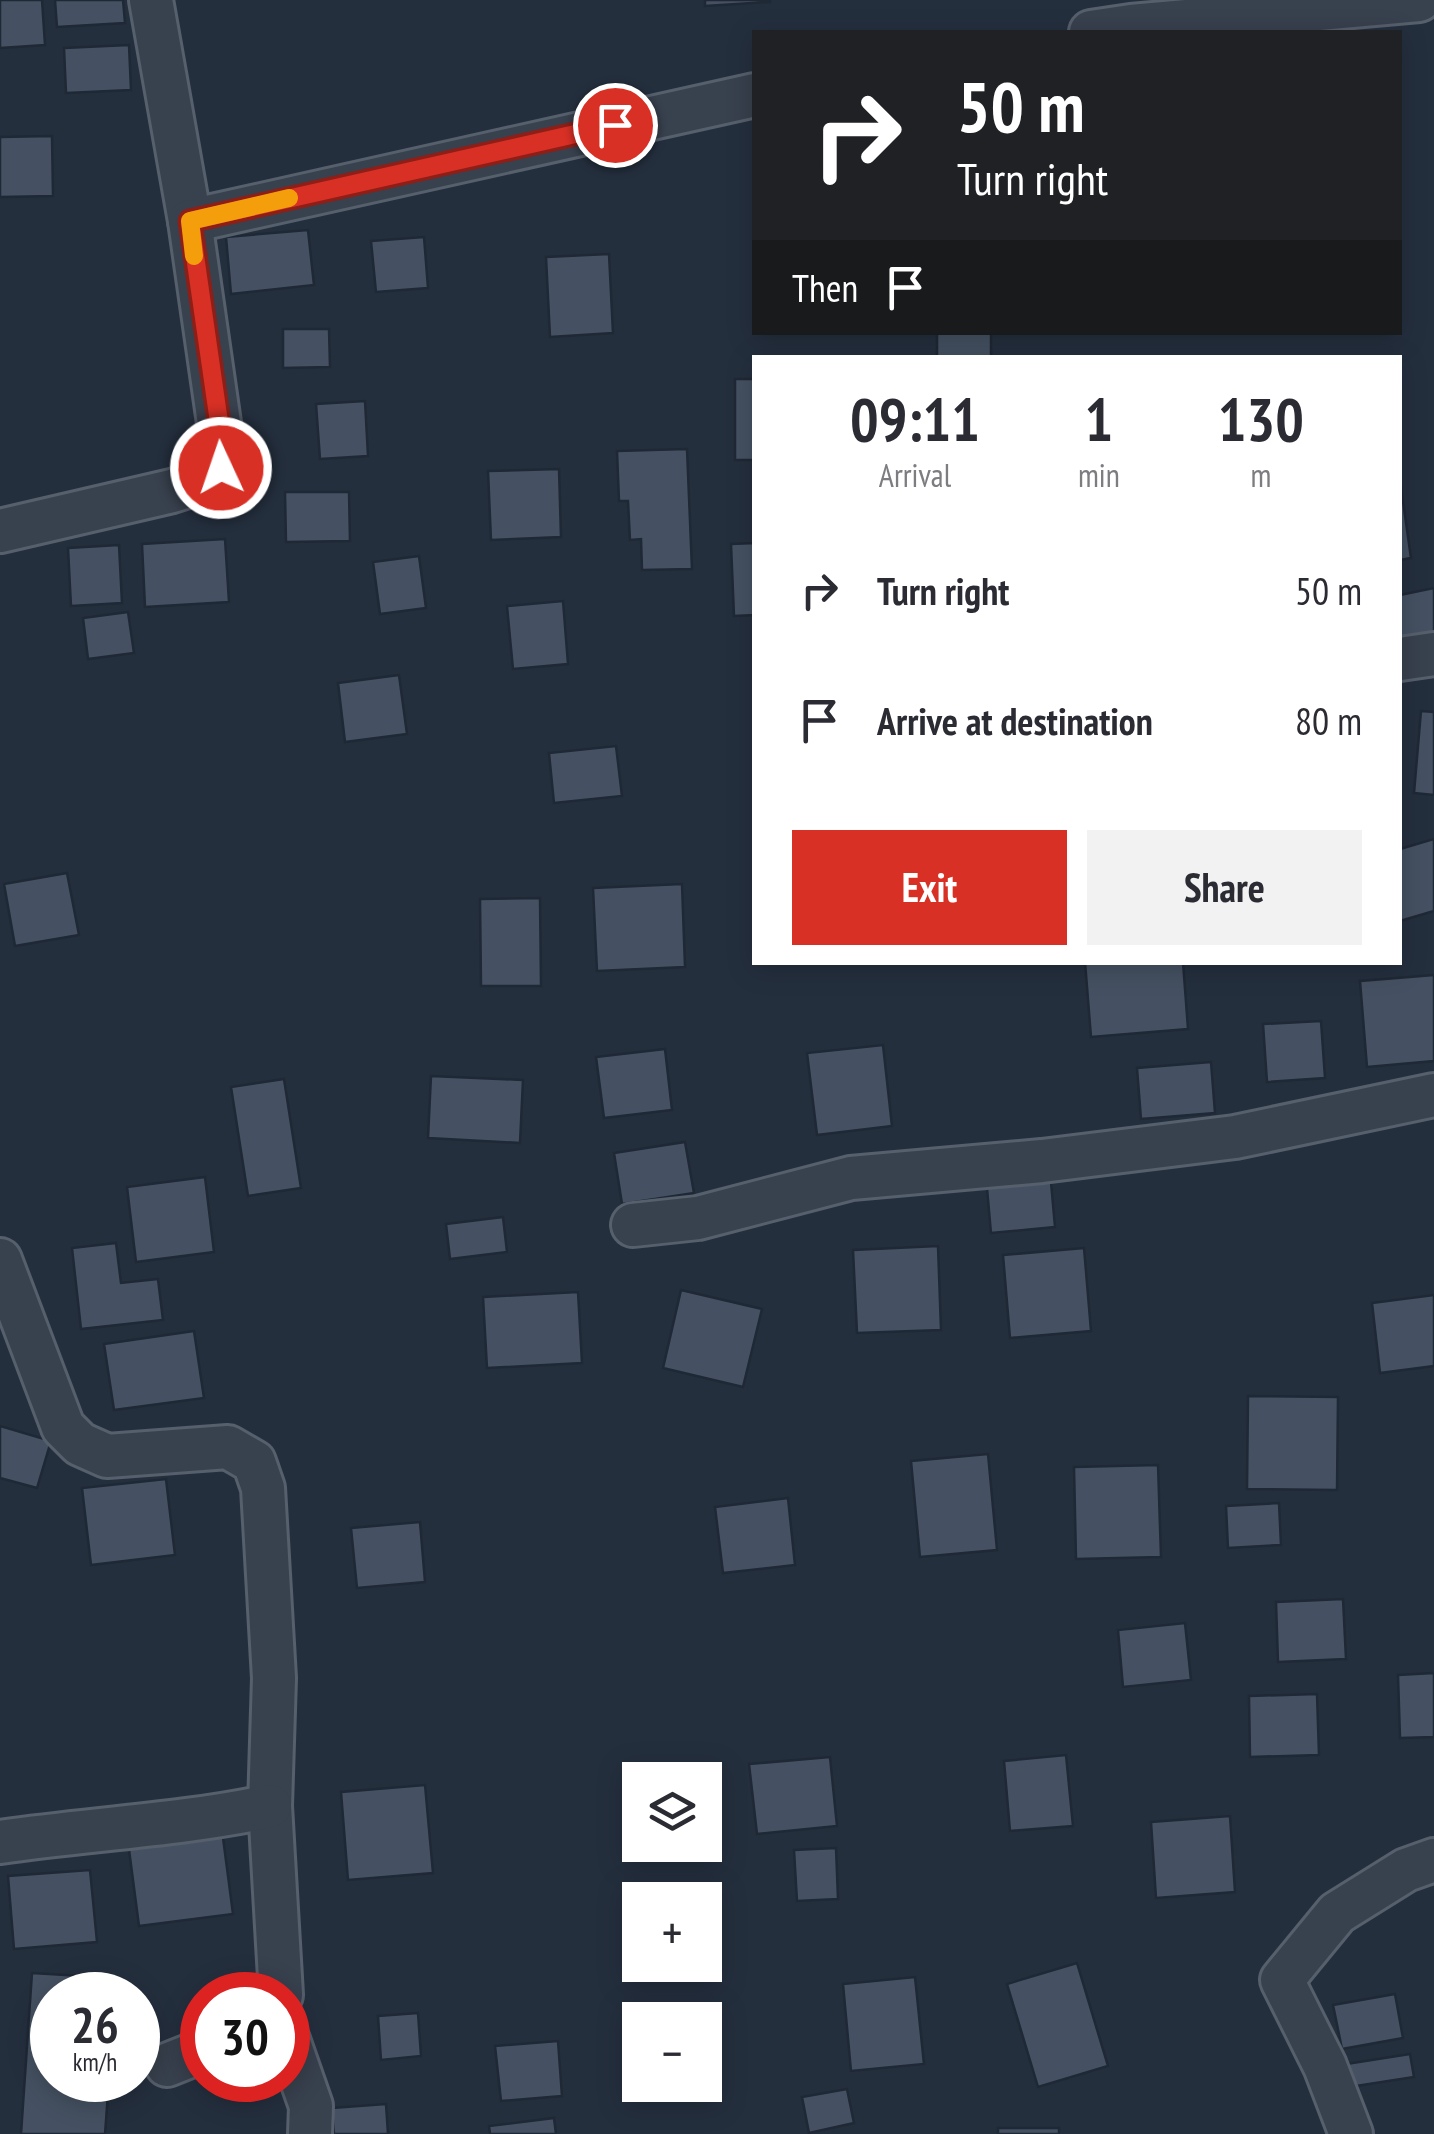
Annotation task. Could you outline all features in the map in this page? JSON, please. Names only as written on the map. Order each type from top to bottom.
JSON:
[{"type":"street","points":[[0,531],[172,492],[206,480],[221,468],[221,436],[190,221],[151,0]]},
{"type":"street","points":[[1104,30],[1419,0]]},
{"type":"street","points":[[190,221],[752,96]]},
{"type":"street","points":[[1402,658],[1434,654]]},
{"type":"street","points":[[632,1225],[698,1218],[851,1178],[1042,1161],[1235,1137],[1434,1095]]},
{"type":"street","points":[[0,1260],[63,1427],[80,1444],[107,1456],[228,1447],[254,1462],[263,1488],[274,1678],[270,1806],[280,1972]]},
{"type":"street","points":[[0,1842],[218,1817],[270,1806]]},
{"type":"street","points":[[1351,2134],[1324,2066],[1282,1980],[1336,1913],[1406,1870],[1434,1860]]},
{"type":"street","points":[[310,2102],[310,2134]]},
{"type":"building","points":[[0,0],[42,0],[45,45],[0,48]]},
{"type":"building","points":[[55,0],[123,0],[125,23],[57,27]]},
{"type":"building","points":[[705,0],[770,0],[770,2],[705,6]]},
{"type":"building","points":[[129,45],[131,90],[66,93],[64,48]]},
{"type":"building","points":[[52,136],[53,196],[0,197],[0,137]]},
{"type":"building","points":[[308,230],[314,285],[231,294],[226,237]]},
{"type":"building","points":[[424,237],[428,288],[376,292],[371,241]]},
{"type":"building","points":[[609,254],[613,333],[550,337],[546,257]]},
{"type":"building","points":[[283,329],[329,329],[330,367],[283,368]]},
{"type":"building","points":[[937,335],[991,335],[991,355],[937,355]]},
{"type":"building","points":[[735,379],[752,379],[752,460],[735,460]]},
{"type":"building","points":[[365,401],[368,456],[320,459],[316,404]]},
{"type":"building","points":[[687,449],[692,569],[642,570],[641,539],[630,540],[628,501],[619,501],[617,451]]},
{"type":"building","points":[[559,469],[561,537],[491,540],[488,471]]},
{"type":"building","points":[[285,492],[349,492],[350,541],[286,542]]},
{"type":"building","points":[[1402,494],[1411,558],[1402,560]]},
{"type":"building","points":[[225,539],[229,602],[145,607],[142,544]]},
{"type":"building","points":[[752,543],[752,615],[734,616],[731,544]]},
{"type":"building","points":[[119,545],[122,603],[71,606],[68,548]]},
{"type":"building","points":[[419,556],[426,608],[380,614],[373,562]]},
{"type":"building","points":[[1434,588],[1434,635],[1402,642],[1402,595]]},
{"type":"building","points":[[563,601],[568,664],[513,669],[507,606]]},
{"type":"building","points":[[128,612],[134,653],[88,659],[83,618]]},
{"type":"building","points":[[399,675],[407,734],[345,742],[338,683]]},
{"type":"building","points":[[1421,711],[1434,712],[1434,795],[1414,793]]},
{"type":"building","points":[[616,746],[622,796],[554,803],[549,753]]},
{"type":"building","points":[[1434,839],[1434,911],[1402,920],[1402,848]]},
{"type":"building","points":[[67,873],[79,935],[15,946],[4,884]]},
{"type":"building","points":[[682,884],[685,967],[597,971],[593,888]]},
{"type":"building","points":[[540,898],[541,986],[481,986],[480,899]]},
{"type":"building","points":[[1085,965],[1183,965],[1188,1029],[1091,1037]]},
{"type":"building","points":[[1434,975],[1434,1061],[1367,1067],[1360,981]]},
{"type":"building","points":[[1321,1021],[1325,1078],[1267,1082],[1263,1024]]},
{"type":"building","points":[[883,1045],[892,1126],[817,1135],[807,1053]]},
{"type":"building","points":[[665,1049],[672,1110],[604,1118],[596,1057]]},
{"type":"building","points":[[1211,1062],[1215,1113],[1141,1119],[1137,1068]]},
{"type":"building","points":[[431,1076],[523,1080],[520,1143],[428,1138]]},
{"type":"building","points":[[284,1079],[301,1188],[248,1196],[231,1087]]},
{"type":"building","points":[[685,1142],[694,1193],[622,1204],[614,1153]]},
{"type":"building","points":[[1050,1171],[1055,1227],[991,1233],[986,1177]]},
{"type":"building","points":[[205,1177],[214,1252],[136,1262],[127,1187]]},
{"type":"building","points":[[503,1217],[507,1252],[450,1259],[446,1224]]},
{"type":"building","points":[[116,1243],[121,1283],[158,1279],[163,1320],[81,1329],[72,1248]]},
{"type":"building","points":[[938,1246],[941,1330],[857,1333],[853,1250]]},
{"type":"building","points":[[1084,1248],[1091,1331],[1010,1338],[1003,1255]]},
{"type":"building","points":[[681,1290],[762,1309],[743,1387],[663,1368]]},
{"type":"building","points":[[578,1292],[582,1363],[487,1368],[483,1297]]},
{"type":"building","points":[[1434,1295],[1434,1366],[1380,1373],[1372,1303]]},
{"type":"building","points":[[194,1331],[204,1398],[114,1410],[104,1344]]},
{"type":"building","points":[[1248,1396],[1338,1397],[1337,1490],[1247,1489]]},
{"type":"building","points":[[0,1426],[51,1441],[37,1488],[0,1478]]},
{"type":"building","points":[[988,1454],[997,1550],[920,1557],[911,1461]]},
{"type":"building","points":[[1158,1465],[1161,1557],[1076,1559],[1074,1467]]},
{"type":"building","points":[[166,1479],[175,1555],[91,1565],[82,1488]]},
{"type":"building","points":[[788,1498],[795,1565],[723,1573],[715,1507]]},
{"type":"building","points":[[1279,1503],[1281,1545],[1228,1548],[1226,1506]]},
{"type":"building","points":[[420,1522],[425,1582],[357,1588],[351,1528]]},
{"type":"building","points":[[1343,1599],[1346,1659],[1278,1662],[1276,1602]]},
{"type":"building","points":[[1185,1623],[1191,1680],[1123,1687],[1118,1630]]},
{"type":"building","points":[[1434,1673],[1434,1737],[1400,1738],[1398,1675]]},
{"type":"building","points":[[1317,1694],[1319,1755],[1250,1757],[1249,1696]]},
{"type":"building","points":[[1066,1755],[1073,1826],[1010,1831],[1004,1761]]},
{"type":"building","points":[[830,1757],[837,1826],[757,1834],[749,1764]]},
{"type":"building","points":[[425,1785],[433,1873],[348,1880],[341,1792]]},
{"type":"building","points":[[1230,1816],[1235,1892],[1156,1898],[1151,1822]]},
{"type":"building","points":[[222,1830],[233,1914],[139,1926],[128,1842]]},
{"type":"building","points":[[836,1848],[838,1899],[797,1901],[794,1850]]},
{"type":"building","points":[[90,1870],[97,1942],[14,1949],[8,1876]]},
{"type":"building","points":[[1077,1963],[1108,2066],[1038,2087],[1007,1984]]},
{"type":"building","points":[[915,1977],[924,2064],[851,2071],[843,1984]]},
{"type":"building","points":[[1395,1994],[1403,2038],[1342,2049],[1333,2005]]},
{"type":"building","points":[[30,2002],[30,2102],[107,2102],[105,2134],[21,2134]]},
{"type":"building","points":[[418,2013],[421,2056],[381,2060],[378,2016]]},
{"type":"building","points":[[558,2041],[562,2096],[501,2101],[495,2046]]},
{"type":"building","points":[[1410,2054],[1414,2077],[1343,2088],[1340,2065]]},
{"type":"building","points":[[847,2089],[854,2123],[809,2133],[802,2097]]},
{"type":"building","points":[[386,2104],[388,2134],[334,2134],[332,2108]]},
{"type":"building","points":[[554,2118],[556,2134],[490,2134],[489,2126]]},
{"type":"building","points":[[998,2128],[1059,2128],[1059,2134],[998,2134]]},
{"type":"slow traffic","points":[[194,256],[190,221],[289,198]]},
{"type":"route","points":[[221,468],[221,436],[190,221],[615,125]]}]
